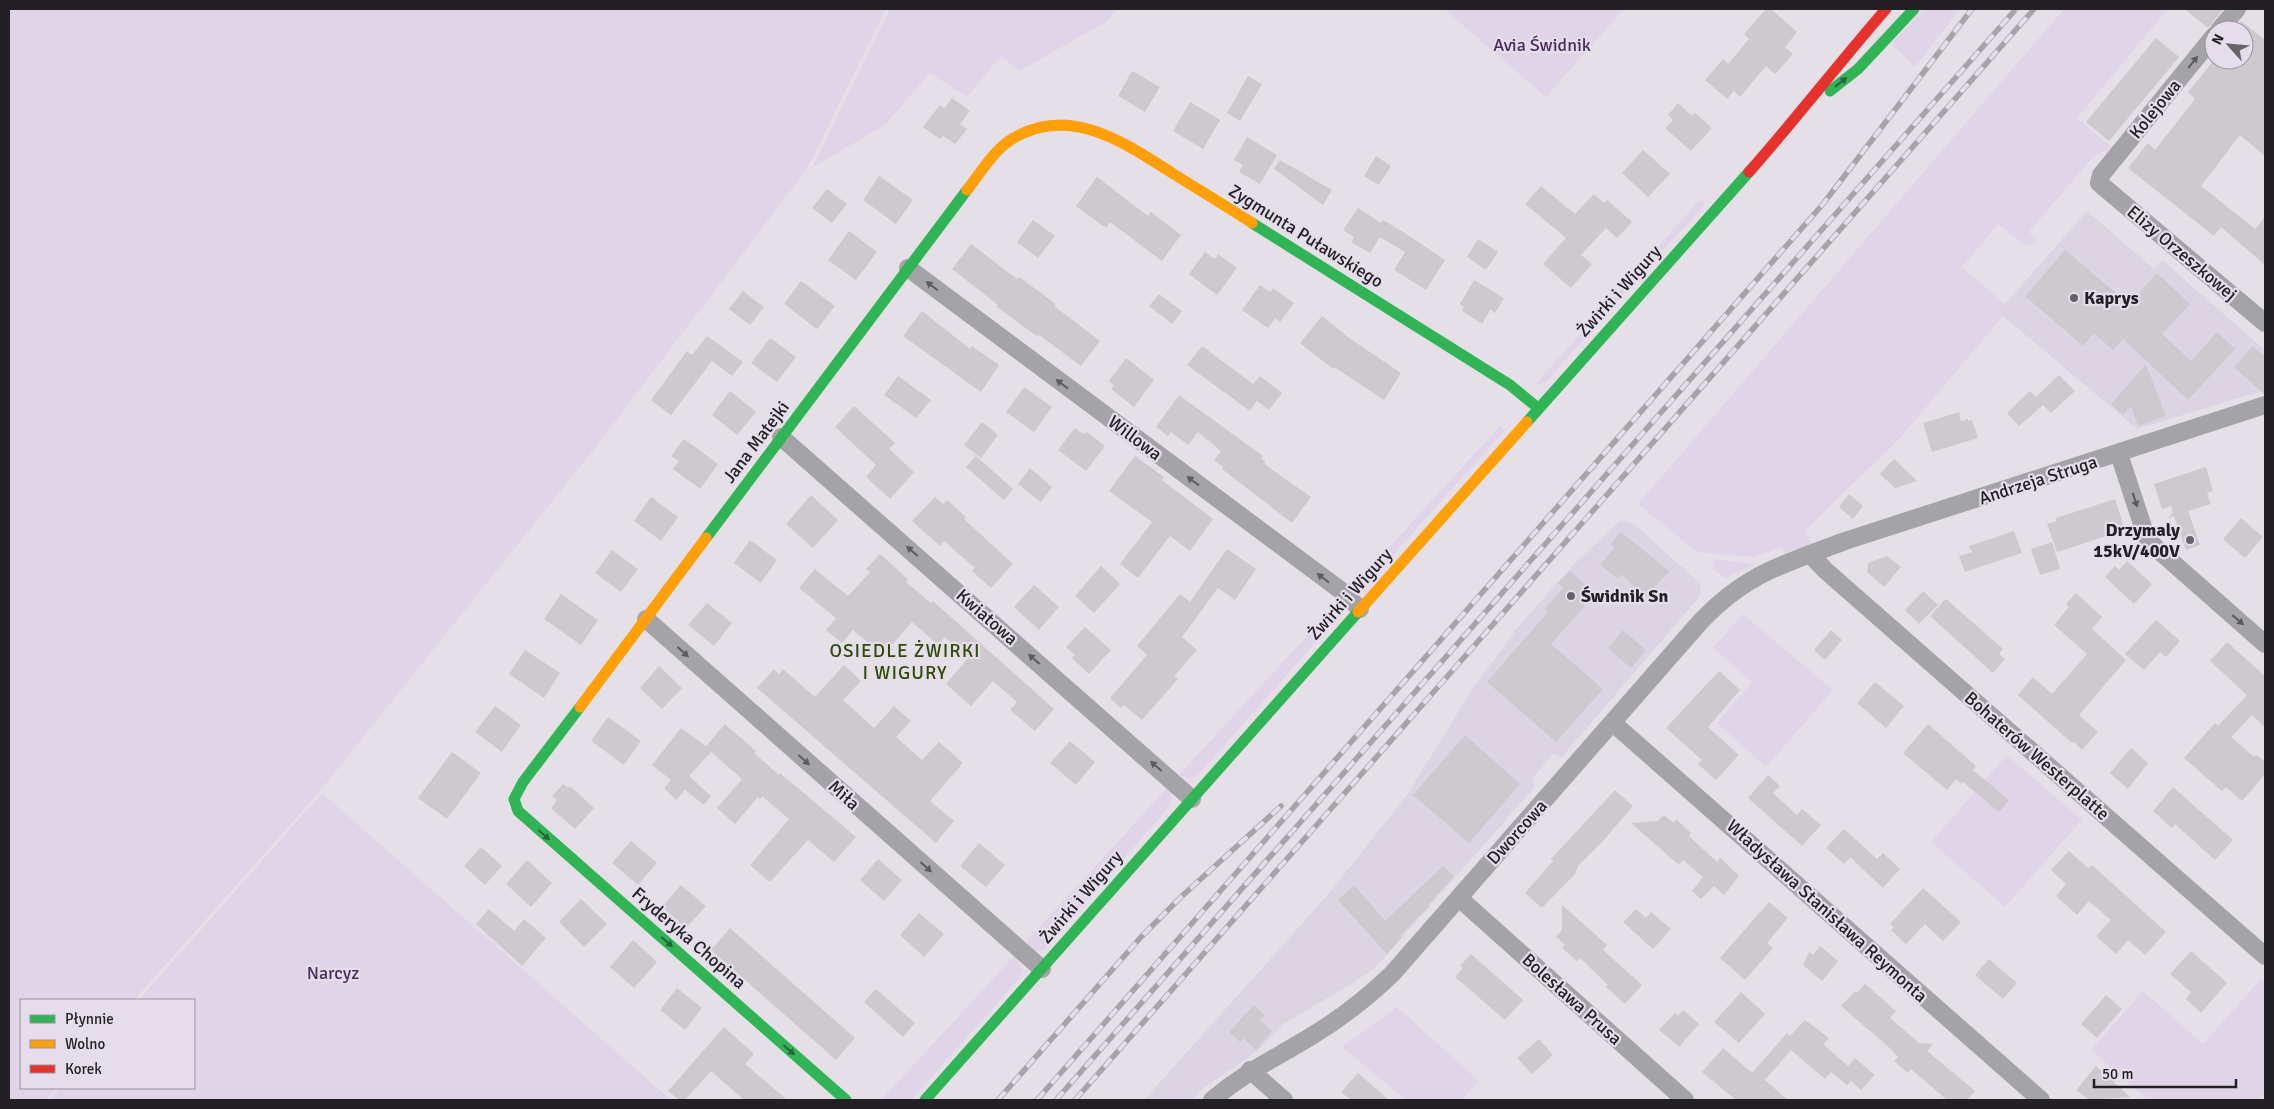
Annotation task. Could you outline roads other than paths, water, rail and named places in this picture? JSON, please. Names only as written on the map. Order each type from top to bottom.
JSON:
[{"type":"street","points":[[1802,112],[1840,62],[1886,9]]},
{"type":"street","points":[[1802,112],[1858,69],[1914,9]]},
{"type":"street","points":[[2228,20],[2237,9]]},
{"type":"street","name":"Kolejowa","points":[[2099,183],[2101,175],[2204,48]]},
{"type":"street","name":"Żwirki i Wigury","points":[[925,1100],[1802,112]]},
{"type":"street","name":"Zygmunta Puławskiego","points":[[1044,126],[1078,125],[1100,130],[1118,139],[1510,385],[1538,408]]},
{"type":"street","name":"Jana Matejki","points":[[514,799],[523,782],[995,153],[1006,142],[1018,135],[1044,126]]},
{"type":"street","name":"Elizy Orzeszkowej","points":[[2099,183],[2265,323]]},
{"type":"street","name":"Willowa","points":[[908,268],[1343,592],[1360,609]]},
{"type":"street","name":"Andrzeja Struga","points":[[1810,554],[2265,405]]},
{"type":"street","name":"Kwiatowa","points":[[781,437],[1192,799]]},
{"type":"street","points":[[2119,454],[2146,536],[2156,548],[2265,644]]},
{"type":"street","name":"Dworcowa","points":[[1212,1100],[1250,1070],[1309,1038],[1372,994],[1392,974],[1701,621],[1729,593],[1760,573],[1810,554]]},
{"type":"street","name":"Bohaterów Westerplatte","points":[[1810,554],[1824,570],[2265,956]]},
{"type":"street","name":"Miła","points":[[646,619],[1042,969]]},
{"type":"street","name":"Władysława Stanisława Reymonta","points":[[1613,723],[2041,1100]]},
{"type":"street","name":"Fryderyka Chopina","points":[[514,799],[518,810],[524,817],[846,1100]]},
{"type":"street","name":"Bolesława Prusa","points":[[1459,898],[1685,1100]]},
{"type":"street","points":[[1250,1070],[1284,1100]]},
{"type":"railway","points":[[1037,1100],[1823,204],[1972,9]]},
{"type":"railway","points":[[1056,1100],[2016,9]]},
{"type":"railway","points":[[1075,1100],[2034,9]]},
{"type":"railway","points":[[998,1100],[1141,937],[1181,897],[1281,806]]},
{"type":"place","name":"Kaprys","points":[[2074,298]]},
{"type":"place","name":"Drzymaly 15kV/400V","points":[[2190,540]]},
{"type":"place","name":"Świdnik Sn","points":[[1571,596]]},
{"type":"district","name":"OSIEDLE ŻWIRKI I WIGURY","points":[[905,661]]},
{"type":"park label","name":"Avia Świdnik","points":[[1542,45]]},
{"type":"park label","name":"Narcyz","points":[[333,973]]}]
